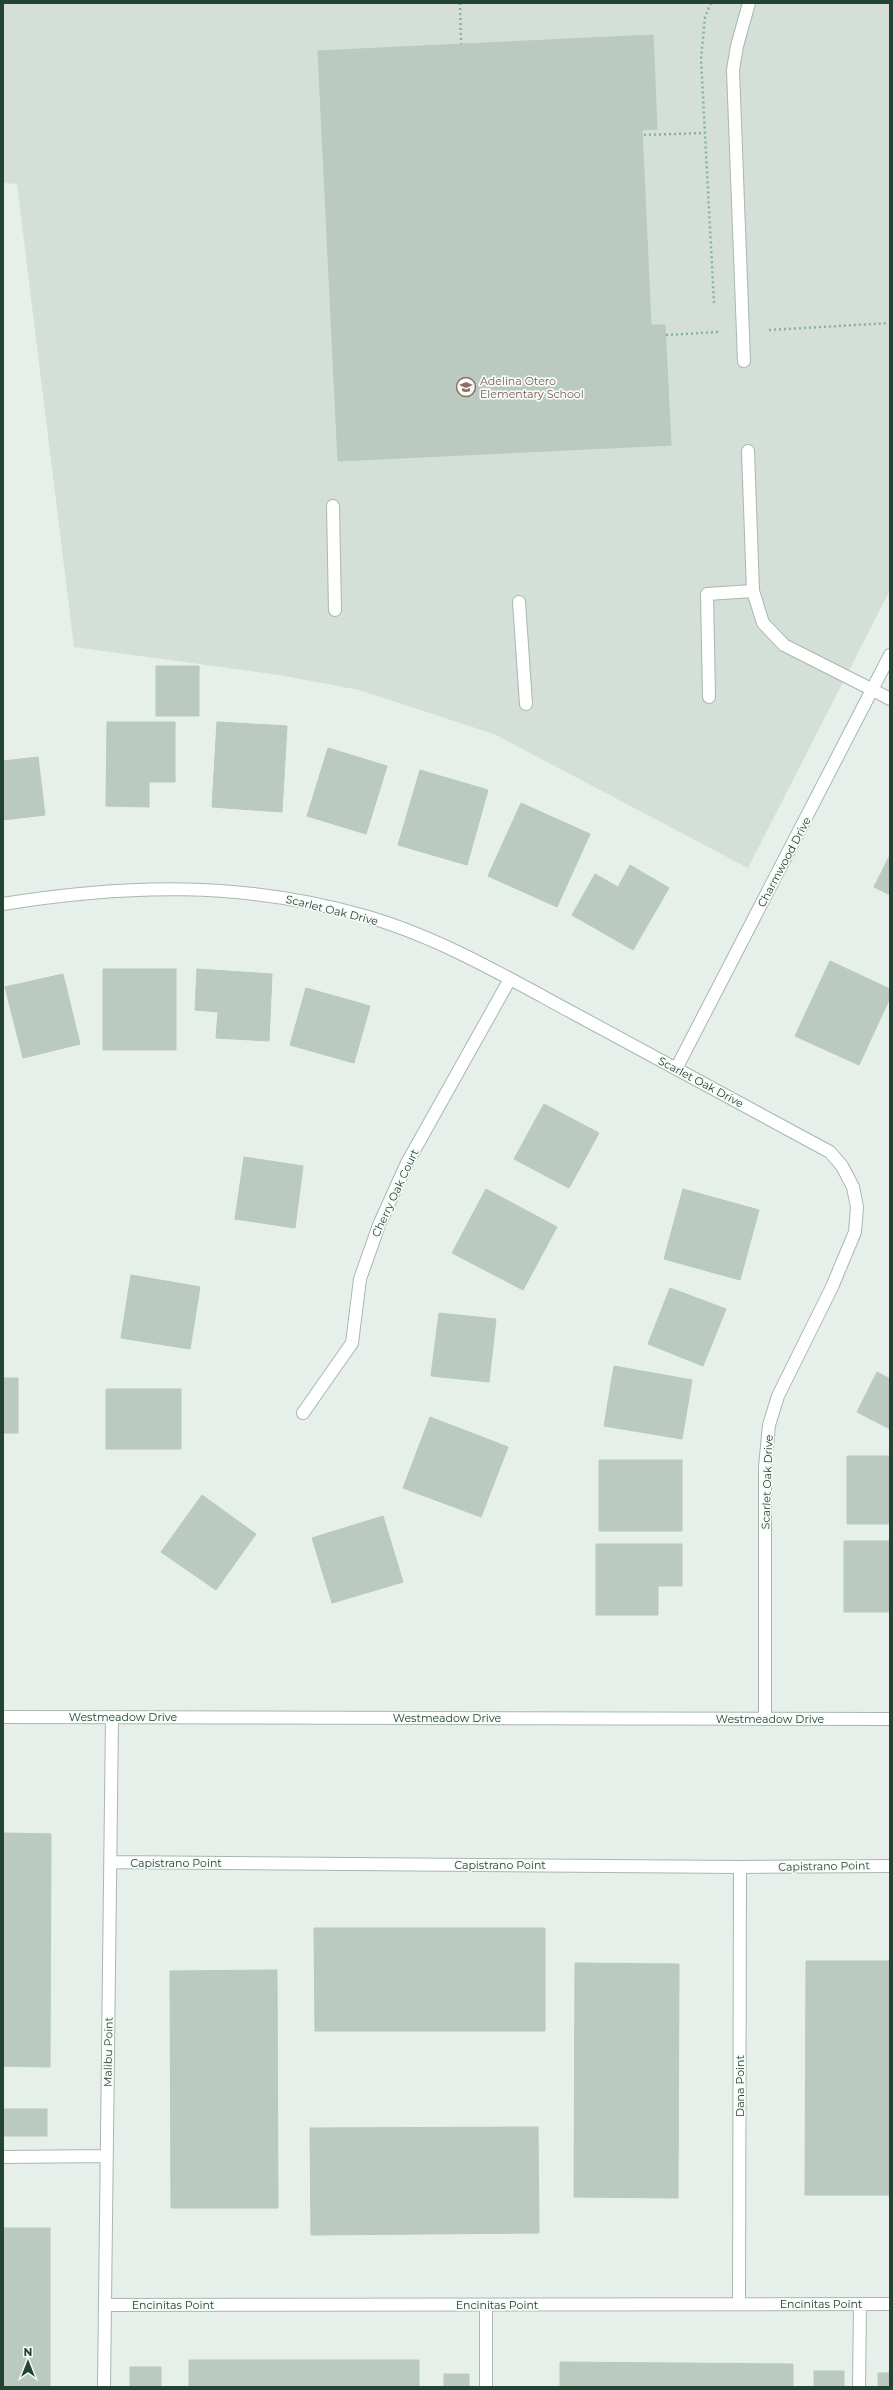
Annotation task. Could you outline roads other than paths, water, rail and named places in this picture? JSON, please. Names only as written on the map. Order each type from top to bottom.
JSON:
[{"type":"street","points":[[744,362],[733,70],[736,46],[749,3]]},
{"type":"street","points":[[748,451],[753,591],[763,623],[784,645],[890,699]]},
{"type":"street","points":[[333,506],[335,610]]},
{"type":"street","points":[[710,697],[707,594],[753,591]]},
{"type":"street","points":[[519,602],[526,704]]},
{"type":"street","name":"Charmwood Drive","points":[[676,1069],[890,655]]},
{"type":"street","name":"Scarlet Oak Drive","points":[[3,904],[69,894],[145,888],[226,890],[303,901],[366,916],[422,937],[510,979],[830,1152],[842,1166],[853,1187],[857,1208],[855,1232],[832,1287],[778,1396],[769,1425],[765,1467],[765,1719]]},
{"type":"street","name":"Cherry Oak Court","points":[[303,1413],[352,1343],[360,1279],[379,1225],[408,1163],[510,979]]},
{"type":"street","name":"Westmeadow Drive","points":[[3,1717],[890,1719]]},
{"type":"street","name":"Malibu Point","points":[[104,2387],[112,1717]]},
{"type":"street","name":"Capistrano Point","points":[[111,1862],[740,1867],[890,1866]]},
{"type":"street","name":"Dana Point","points":[[739,2304],[740,1867]]},
{"type":"street","points":[[3,2157],[107,2156]]},
{"type":"street","points":[[859,2387],[860,2304]]},
{"type":"street","name":"Encinitas Point","points":[[104,2305],[890,2304]]},
{"type":"street","points":[[486,2305],[486,2387]]},
{"type":"place","name":"Adelina Otero Elementary School","points":[[466,387]]}]
